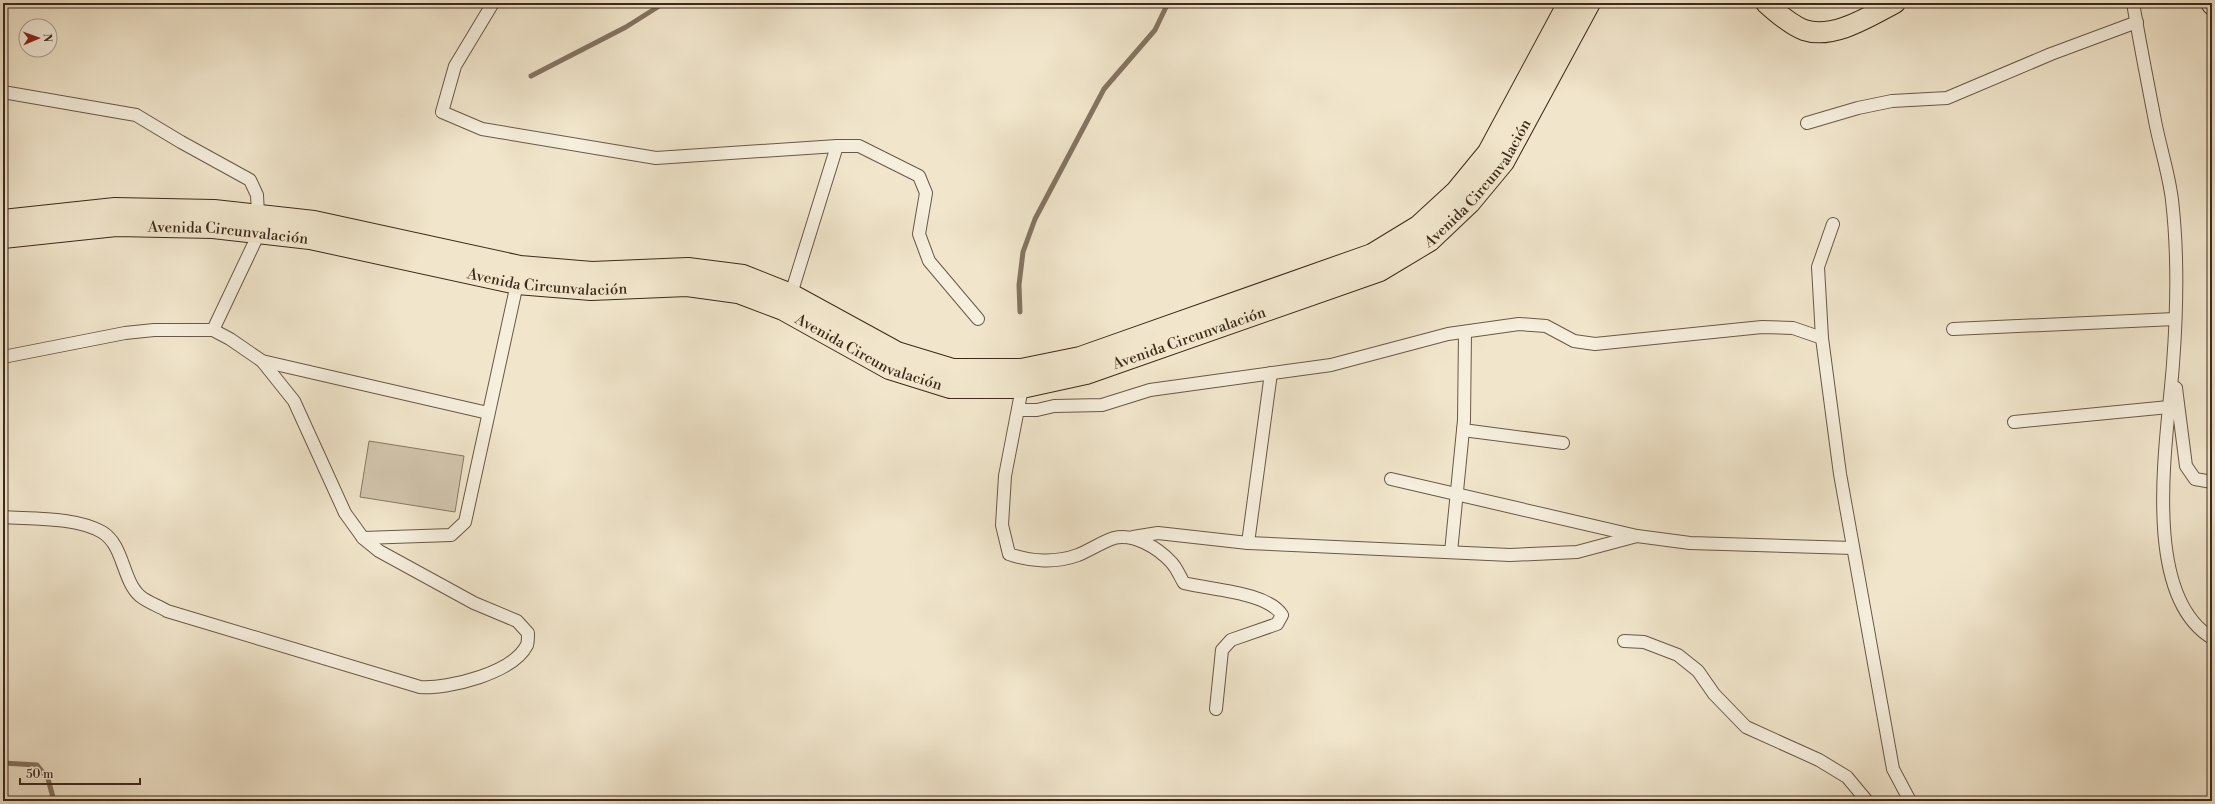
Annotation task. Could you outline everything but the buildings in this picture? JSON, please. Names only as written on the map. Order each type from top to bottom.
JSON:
[{"type":"main road","name":"Avenida Circunvalación","points":[[519,275],[688,268],[744,275],[791,294],[897,352],[953,369],[1020,369],[1080,357],[1372,254],[1418,226],[1456,191],[1488,152],[1568,3]]},
{"type":"main road","name":"Avenida Circunvalación","points":[[3,238],[116,226],[213,228],[314,221],[519,275],[591,290],[687,286],[738,293],[783,310],[889,369],[950,388],[1022,388],[1086,374],[1380,271],[1430,241],[1470,203],[1504,162],[1590,3]]},
{"type":"main road","points":[[1773,6],[1805,30],[1826,32],[1849,25],[1895,3]]},
{"type":"main road","name":"Avenida Circunvalación","points":[[3,220],[115,208],[214,210],[259,224]]},
{"type":"street","points":[[493,3],[455,66],[442,112],[482,129],[656,158],[837,146],[859,146],[920,176],[926,193],[919,234],[929,261],[978,319]]},
{"type":"street","points":[[2133,3],[2172,199],[2176,285],[2174,363],[2165,452],[2163,519],[2170,572],[2183,607],[2205,634],[2212,638]]},
{"type":"street","points":[[1807,123],[1858,108],[1892,101],[1947,98],[2051,54],[2136,22]]},
{"type":"street","points":[[3,92],[136,115],[250,180],[257,195],[259,224],[213,330]]},
{"type":"street","points":[[791,294],[837,146]]},
{"type":"street","points":[[1833,224],[1818,267],[1822,338],[1840,474],[1893,769],[1910,801]]},
{"type":"street","points":[[363,538],[450,535],[465,522],[519,275]]},
{"type":"street","points":[[1953,329],[2175,319]]},
{"type":"street","points":[[1018,410],[1037,410],[1054,406],[1102,405],[1150,390],[1331,365],[1448,334],[1519,324],[1546,326],[1574,341],[1595,344],[1762,327],[1793,328],[1822,338]]},
{"type":"street","points":[[3,357],[125,333],[213,330],[230,339],[262,361],[294,400],[345,514],[363,538],[379,551],[474,603],[517,621],[528,633],[526,645],[508,665],[466,681],[436,688],[420,687],[167,611],[140,596],[128,577],[113,543],[102,532],[79,523],[3,517]]},
{"type":"street","points":[[1451,552],[1463,430],[1465,332]]},
{"type":"street","points":[[262,361],[488,413]]},
{"type":"street","points":[[2174,363],[2186,466],[2195,479],[2212,482]]},
{"type":"street","points":[[1248,543],[1271,374]]},
{"type":"street","points":[[1022,388],[1005,476],[1002,525],[1009,554],[1022,559],[1048,561],[1077,555],[1115,538],[1158,533],[1248,543],[1510,555],[1577,552],[1637,536]]},
{"type":"street","points":[[2014,422],[2169,407]]},
{"type":"street","points":[[1463,430],[1563,443]]},
{"type":"street","points":[[1391,479],[1637,536],[1690,543],[1853,548]]},
{"type":"street","points":[[1133,537],[1147,544],[1171,562],[1184,583],[1246,595],[1278,608],[1282,615],[1277,624],[1231,640],[1222,650],[1216,709]]},
{"type":"street","points":[[1624,641],[1644,642],[1678,655],[1698,671],[1714,694],[1746,727],[1819,760],[1847,777],[1868,801]]},
{"type":"shaded area","points":[[369,441],[464,456],[455,512],[360,497]]},
{"type":"waterway","points":[[531,76],[626,27],[664,3]]},
{"type":"waterway","points":[[1020,312],[1019,285],[1023,252],[1035,219],[1104,89],[1155,30],[1168,3]]},
{"type":"waterway","points":[[3,763],[37,765],[48,779],[54,801]]}]
